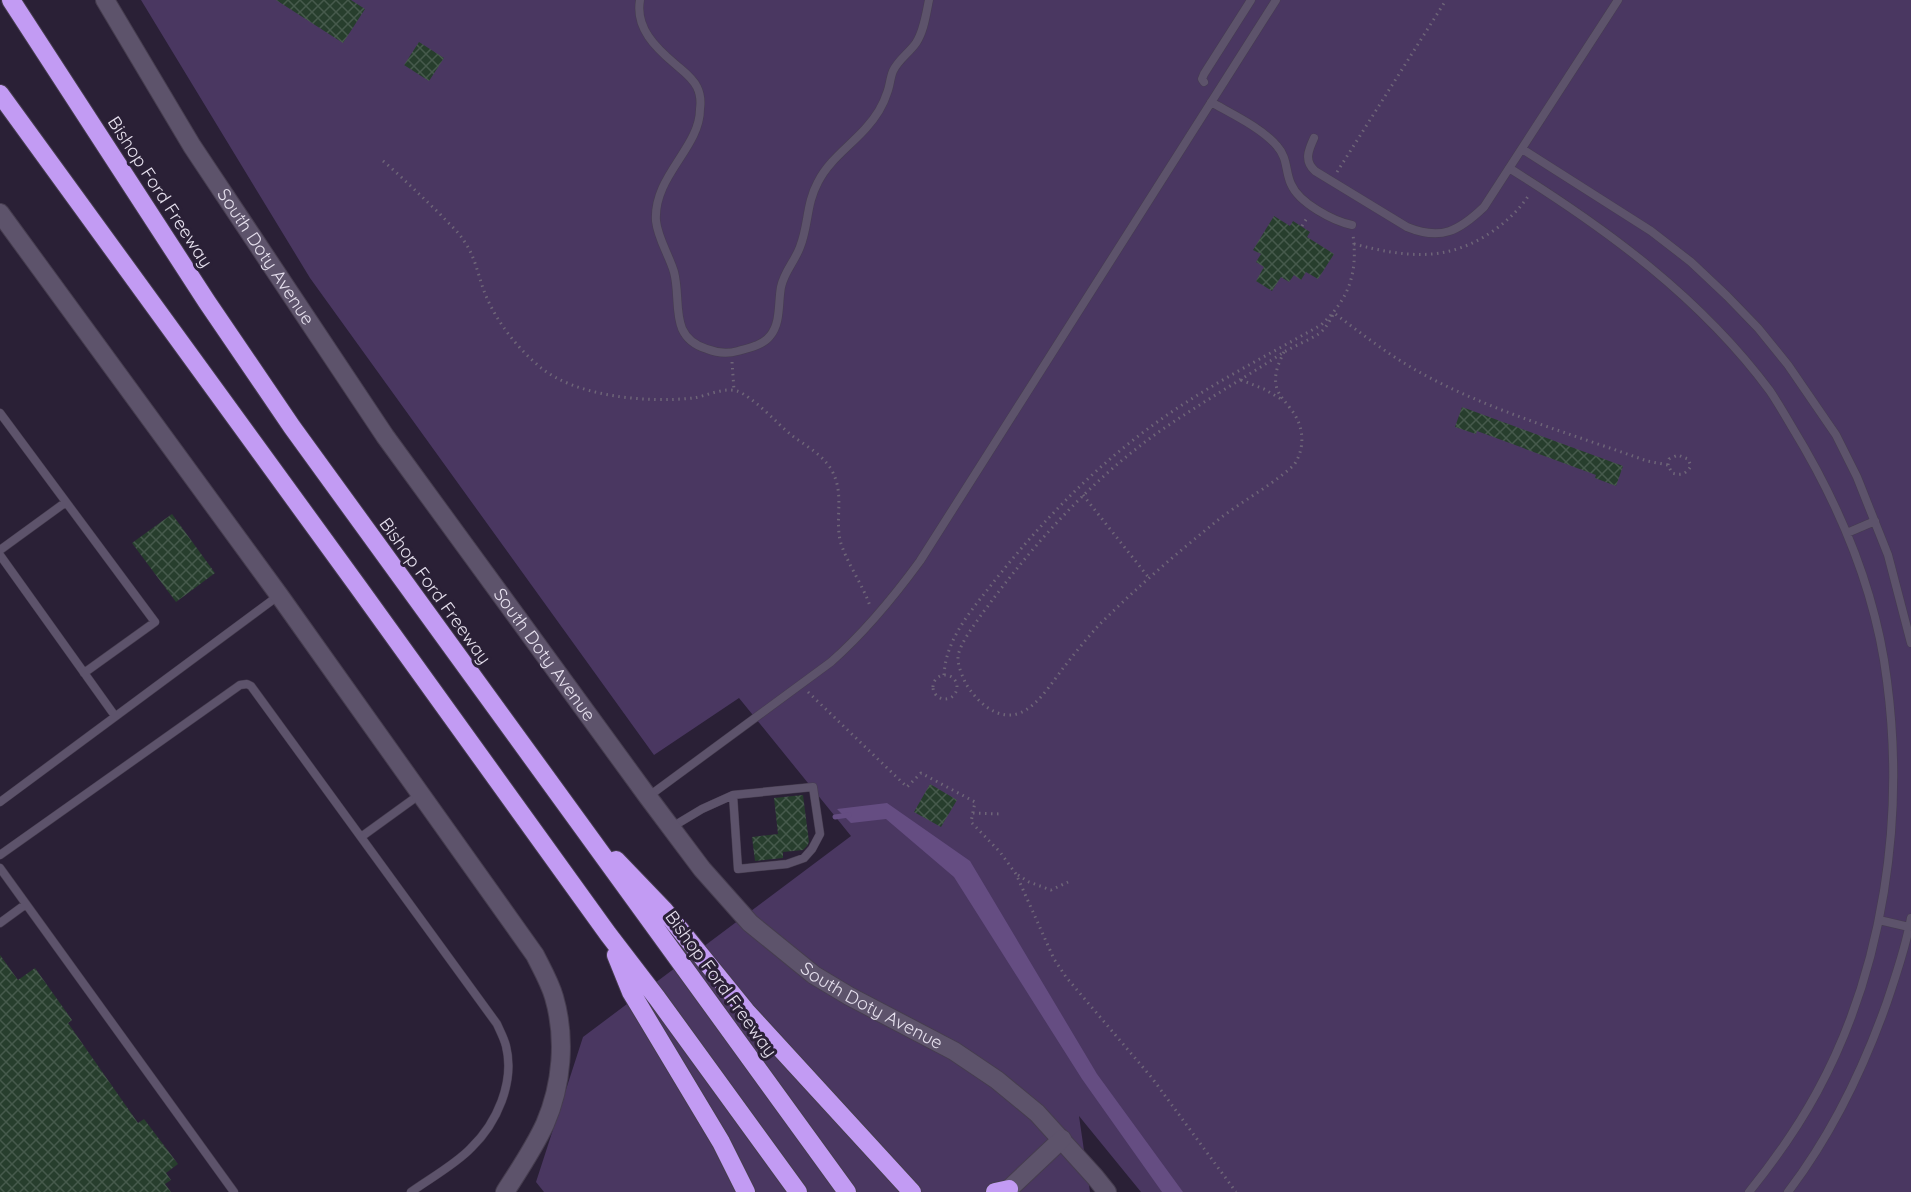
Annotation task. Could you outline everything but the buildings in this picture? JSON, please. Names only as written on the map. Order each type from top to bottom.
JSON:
[{"type":"highway","name":"Bishop Ford Freeway","points":[[11,0],[292,428],[847,1192]]},
{"type":"highway","points":[[0,94],[608,934],[798,1192]]},
{"type":"highway","points":[[566,807],[664,910],[746,1011],[912,1189]]},
{"type":"highway","points":[[608,934],[631,992],[721,1142],[746,1192]]},
{"type":"street","name":"South Doty Avenue","points":[[105,0],[192,146],[385,436],[702,869],[750,924],[814,975],[954,1052],[997,1080],[1037,1113],[1107,1192]]},
{"type":"street","points":[[1,217],[279,595],[535,956],[554,996],[561,1040],[561,1057],[552,1104],[544,1125],[505,1192]]},
{"type":"street","points":[[1004,1191],[1062,1139]]},
{"type":"lane","points":[[640,0],[640,17],[650,40],[689,76],[697,88],[700,100],[698,124],[663,187],[656,213],[659,235],[671,262],[677,287],[679,323],[684,333],[699,346],[721,352],[732,352],[763,342],[770,336],[777,320],[784,278],[801,245],[812,193],[823,172],[877,115],[888,92],[894,69],[920,34],[929,0]]},
{"type":"lane","points":[[1204,82],[1202,79],[1204,74],[1251,0]]},
{"type":"lane","points":[[648,797],[800,685],[851,645],[875,619],[920,561],[1276,0]]},
{"type":"lane","points":[[1314,138],[1308,149],[1307,159],[1315,171],[1407,228],[1420,233],[1442,234],[1453,231],[1465,225],[1484,207],[1618,0]]},
{"type":"lane","points":[[1211,102],[1273,141],[1285,156],[1291,184],[1296,193],[1339,222],[1352,225]]},
{"type":"lane","points":[[1522,149],[1651,231],[1691,262],[1735,304],[1788,365],[1836,435],[1857,477],[1888,555],[1911,643]]},
{"type":"lane","points":[[1509,168],[1564,202],[1649,266],[1705,316],[1770,392],[1825,485],[1847,533],[1866,587],[1878,634],[1887,680],[1893,773],[1892,815],[1879,920],[1851,1015],[1822,1083],[1790,1136],[1749,1192]]},
{"type":"lane","points":[[0,413],[155,622],[84,673]]},
{"type":"lane","points":[[0,550],[66,502]]},
{"type":"lane","points":[[1847,533],[1875,521]]},
{"type":"lane","points":[[0,555],[116,716]]},
{"type":"lane","points":[[0,802],[279,595]]},
{"type":"lane","points":[[0,855],[243,684],[254,688],[497,1024],[506,1045],[508,1073],[504,1092],[498,1110],[488,1128],[470,1149],[411,1192]]},
{"type":"lane","points":[[671,827],[733,795],[813,787],[820,834],[812,849],[804,858],[787,864],[738,869],[733,795]]},
{"type":"lane","points":[[361,837],[419,795]]},
{"type":"lane","points":[[0,868],[234,1192]]},
{"type":"lane","points":[[0,923],[26,904]]},
{"type":"lane","points":[[1788,1192],[1820,1147],[1860,1072],[1896,976],[1910,923],[1879,920]]},
{"type":"path","points":[[1331,181],[1446,0]]},
{"type":"path","points":[[383,161],[410,184],[465,241],[490,305],[500,322],[522,350],[540,367],[570,384],[638,398],[696,398],[734,390],[748,397],[797,440],[813,450],[831,468],[839,490],[840,540],[866,593],[875,619]]},
{"type":"path","points":[[1302,226],[1314,207]]},
{"type":"path","points":[[1241,380],[1264,389],[1282,400],[1295,415],[1302,431],[1300,452],[1294,465],[1218,520],[1149,578],[1098,627],[1038,700],[1026,710],[1014,715],[996,712],[984,705],[969,689],[959,667],[958,654],[963,643],[1010,577],[1083,495],[1160,431],[1284,352],[1320,333],[1328,325],[1346,294],[1355,265],[1352,225]]},
{"type":"path","points":[[1334,313],[1397,358],[1445,385],[1506,411],[1657,464],[1668,465]]},
{"type":"path","points":[[944,675],[950,645],[961,625],[1016,554],[1097,469],[1161,419],[1191,399],[1321,325],[1334,313]]},
{"type":"path","points":[[732,352],[734,390]]},
{"type":"path","points":[[1282,400],[1276,386],[1275,376],[1284,352]]},
{"type":"path","points":[[1678,455],[1688,459],[1691,466],[1684,474],[1679,475],[1672,473],[1668,465],[1669,459],[1678,455]]},
{"type":"path","points":[[1083,495],[1149,578]]},
{"type":"path","points":[[944,675],[952,677],[958,687],[953,697],[943,700],[935,694],[933,685],[936,679],[944,675]]},
{"type":"path","points":[[800,685],[907,787],[921,772],[975,802],[971,822],[1000,852],[1016,874],[1054,959],[1066,977],[1152,1078],[1236,1192]]},
{"type":"path","points":[[973,813],[1001,814]]},
{"type":"path","points":[[1016,874],[1043,888],[1057,888],[1068,882]]},
{"type":"shaded area","points":[[141,0],[1911,0],[1911,1192],[1141,1192],[1079,1116],[1090,1192],[544,1192],[536,1182],[583,1037],[851,836],[739,698],[654,755],[310,278]]},
{"type":"shaded area","points":[[887,803],[970,861],[1097,1074],[1183,1192],[1162,1192],[1082,1079],[954,877],[886,819],[851,823],[837,809]]},
{"type":"waterway","points":[[835,817],[849,815]]}]
